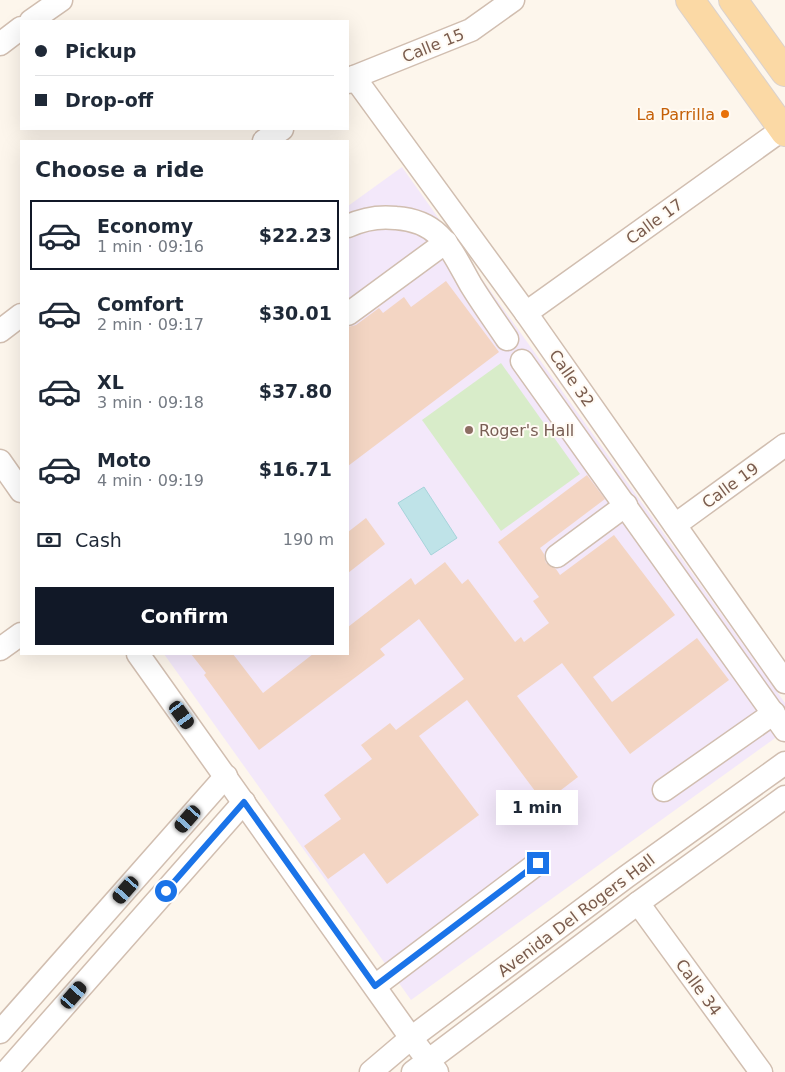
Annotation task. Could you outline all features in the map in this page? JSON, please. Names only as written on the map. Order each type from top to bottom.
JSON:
[{"type":"main road","points":[[690,0],[784,130]]},
{"type":"main road","points":[[733,0],[785,72]]},
{"type":"street","points":[[32,20],[61,0]]},
{"type":"street","name":"Calle 15","points":[[351,79],[471,30],[513,0]]},
{"type":"street","points":[[0,44],[20,29]]},
{"type":"street","name":"Calle 32","points":[[351,79],[526,313],[785,682]]},
{"type":"street","points":[[266,140],[280,130]]},
{"type":"street","name":"Calle 17","points":[[526,313],[784,130]]},
{"type":"street","points":[[349,226],[370,218],[385,217],[413,219],[432,228],[446,242],[507,340]]},
{"type":"street","points":[[349,313],[446,242]]},
{"type":"street","points":[[0,331],[20,317]]},
{"type":"street","points":[[522,361],[780,721],[664,790]]},
{"type":"street","name":"Calle 19","points":[[675,525],[785,445]]},
{"type":"street","points":[[0,461],[20,490]]},
{"type":"street","points":[[557,556],[626,505]]},
{"type":"street","points":[[0,649],[20,635]]},
{"type":"street","points":[[139,655],[375,986],[411,1038],[426,1068]]},
{"type":"street","name":"Avenida Del Rogers Hall","points":[[371,1072],[411,1038],[626,877],[785,763]]},
{"type":"street","points":[[35,1039],[7,1025],[226,776]]},
{"type":"street","name":"Avenida Del Rogers Hall","points":[[426,1068],[638,903],[785,797]]},
{"type":"street","points":[[6,1072],[244,802]]},
{"type":"street","points":[[375,986],[538,863]]},
{"type":"street","name":"Calle 34","points":[[638,903],[761,1072]]},
{"type":"shaded area","name":"Roger's Hall","points":[[402,167],[785,703],[785,731],[411,1000],[165,655],[349,655],[349,205]]},
{"type":"green space","points":[[501,363],[580,474],[501,531],[422,420]]},
{"type":"water","points":[[424,487],[457,538],[431,555],[398,503]]},
{"type":"building","points":[[446,281],[499,352],[349,465],[349,327],[356,325],[379,308],[383,313],[404,297],[411,307]]},
{"type":"building","points":[[587,475],[605,499],[540,548],[546,563],[556,569],[560,575],[614,535],[675,615],[593,677],[612,702],[697,638],[729,680],[630,754],[562,663],[517,696],[578,777],[544,803],[467,700],[419,736],[479,815],[387,884],[364,853],[328,879],[304,846],[341,819],[324,795],[372,759],[361,745],[390,723],[396,730],[464,679],[419,619],[380,649],[385,655],[259,750],[204,675],[206,673],[192,655],[234,655],[263,693],[312,655],[349,655],[349,626],[411,578],[415,585],[445,562],[462,584],[468,579],[515,642],[521,637],[524,642],[549,623],[533,601],[539,597],[498,542]]},
{"type":"building","points":[[366,518],[385,544],[349,572],[349,531]]},
{"type":"place","name":"La Parrilla","points":[[725,114]]},
{"type":"place","name":"Roger's Hall","points":[[469,430]]},
{"type":"route","points":[[166,891],[244,802],[375,986],[388,974],[538,863]]}]
